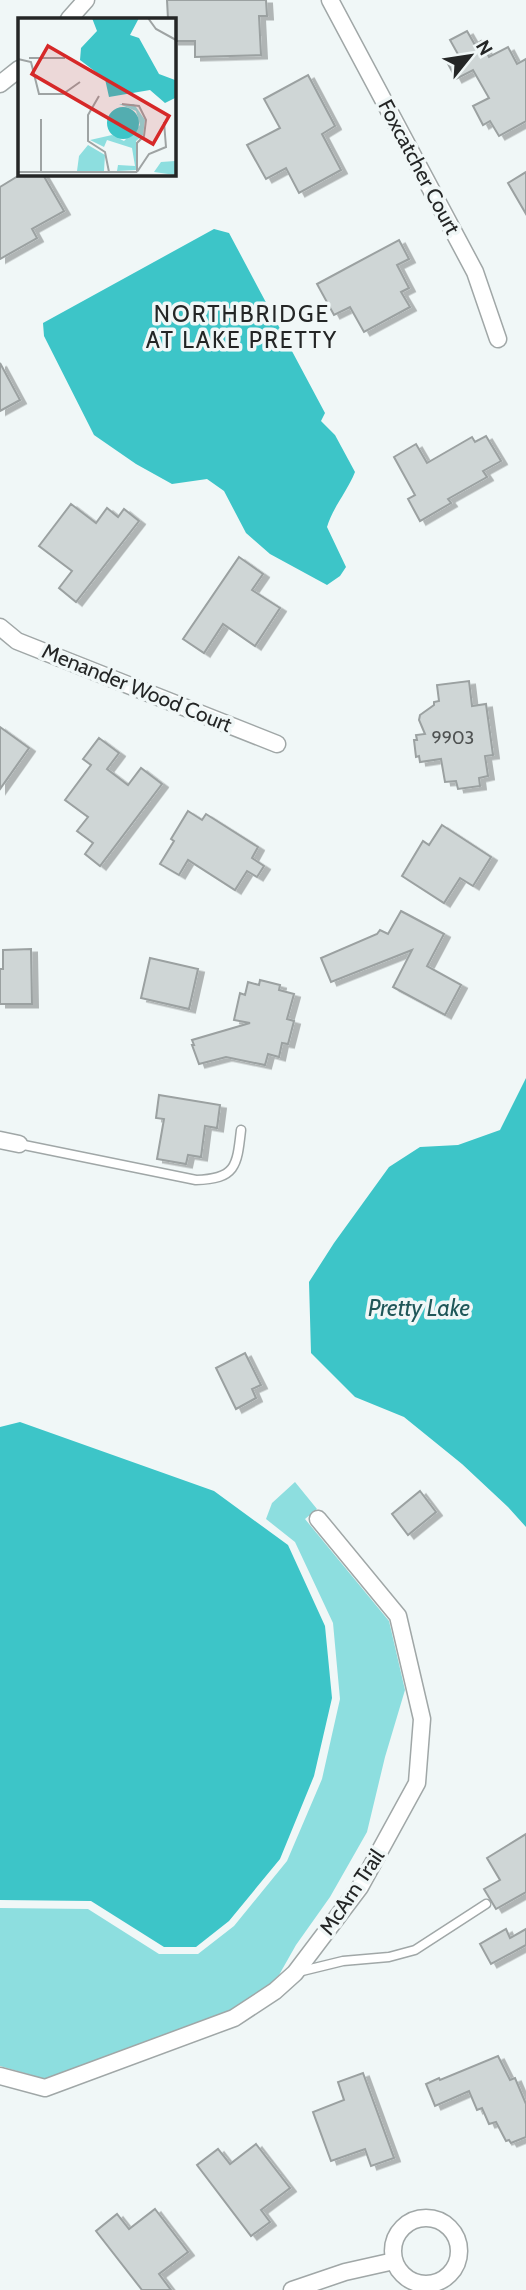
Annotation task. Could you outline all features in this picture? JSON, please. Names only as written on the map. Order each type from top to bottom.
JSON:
[{"type":"street","points":[[70,18],[86,0]]},
{"type":"street","name":"Foxcatcher Court","points":[[330,0],[475,272],[498,339]]},
{"type":"street","points":[[0,84],[18,70]]},
{"type":"street","name":"Menander Wood Court","points":[[0,627],[17,641],[277,744]]},
{"type":"street","points":[[0,1140],[19,1144]]},
{"type":"street","name":"McArn Trail","points":[[0,2076],[45,2088],[234,2018],[275,1992],[295,1973],[360,1887],[417,1783],[422,1719],[398,1616],[318,1519]]},
{"type":"street","points":[[418,2219],[440,2221],[449,2227],[459,2246],[455,2268],[439,2282],[428,2285],[407,2279],[394,2261],[394,2239],[408,2223],[418,2219]]},
{"type":"street","points":[[292,2290],[345,2272],[394,2261]]},
{"type":"lane","points":[[19,1144],[196,1180],[215,1180],[230,1171],[238,1158],[241,1130]]},
{"type":"lane","points":[[295,1973],[343,1961],[389,1957],[415,1950],[486,1904]]},
{"type":"shaded area","points":[[295,1482],[317,1509],[305,1519],[389,1621],[405,1690],[367,1832],[330,1897],[296,1945],[279,1975],[269,1985],[230,2010],[45,2079],[0,2066],[0,1908],[88,1909],[159,1954],[198,1954],[234,1926],[287,1861],[322,1779],[340,1699],[333,1623],[295,1542],[266,1519],[272,1503]]},
{"type":"water","points":[[214,229],[229,233],[325,413],[321,421],[335,435],[355,472],[327,527],[346,567],[340,576],[327,585],[270,554],[246,533],[224,491],[207,479],[172,484],[136,464],[94,435],[44,336],[43,323]]},
{"type":"water","name":"Pretty Lake","points":[[526,1078],[526,1527],[462,1464],[404,1417],[355,1397],[311,1353],[309,1282],[389,1167],[420,1147],[458,1145],[500,1130]]},
{"type":"water","points":[[20,1422],[214,1491],[288,1545],[325,1626],[332,1698],[314,1776],[280,1859],[229,1921],[196,1947],[164,1947],[91,1901],[0,1900],[0,1427]]},
{"type":"building","points":[[167,0],[266,0],[267,16],[259,16],[261,55],[195,57],[195,41],[175,41],[175,18],[168,18]]},
{"type":"building","points":[[467,31],[475,45],[481,41],[489,57],[508,47],[517,64],[526,59],[526,121],[499,136],[490,121],[483,125],[473,106],[489,98],[473,70],[456,79],[447,62],[459,56],[450,40]]},
{"type":"building","points":[[308,75],[335,126],[322,134],[341,170],[299,193],[286,168],[266,179],[247,145],[280,128],[264,99]]},
{"type":"building","points":[[526,172],[526,214],[508,183]]},
{"type":"building","points":[[20,175],[43,175],[64,211],[32,229],[37,238],[0,259],[0,187]]},
{"type":"building","points":[[399,240],[409,259],[397,265],[409,288],[401,292],[410,307],[364,332],[350,307],[334,315],[317,284]]},
{"type":"building","points":[[0,363],[20,400],[0,411]]},
{"type":"building","points":[[486,436],[501,461],[483,471],[487,477],[448,499],[451,503],[420,521],[408,499],[415,495],[394,457],[416,444],[427,463],[472,437],[475,442]]},
{"type":"building","points":[[71,504],[96,523],[107,508],[118,517],[124,509],[139,521],[76,602],[59,588],[72,571],[39,546]]},
{"type":"building","points":[[239,557],[263,574],[252,590],[280,608],[255,646],[223,624],[204,653],[183,639]]},
{"type":"building","points":[[469,681],[472,706],[486,704],[493,755],[485,756],[488,776],[479,778],[480,786],[458,789],[456,781],[445,782],[441,759],[420,762],[419,756],[416,757],[414,740],[417,740],[416,735],[425,734],[419,720],[420,715],[434,705],[434,702],[439,701],[437,685]]},
{"type":"building","points":[[0,727],[29,748],[0,789]]},
{"type":"building","points":[[99,738],[119,753],[107,769],[128,785],[141,768],[162,784],[100,866],[85,854],[93,843],[77,831],[88,817],[65,800],[91,765],[83,759]]},
{"type":"building","points":[[188,811],[202,820],[206,814],[258,847],[252,858],[264,866],[257,877],[247,871],[235,890],[188,860],[179,875],[160,864]]},
{"type":"building","points":[[442,825],[491,857],[473,886],[460,878],[444,903],[402,876],[423,841],[429,845]]},
{"type":"building","points":[[401,911],[444,934],[427,966],[461,985],[445,1015],[393,987],[412,950],[331,982],[321,958],[377,934],[380,930],[388,934]]},
{"type":"building","points":[[31,949],[32,1004],[0,1004],[3,950]]},
{"type":"building","points":[[150,958],[198,969],[189,1009],[141,998]]},
{"type":"building","points":[[260,980],[280,985],[279,990],[294,994],[287,1019],[294,1021],[288,1044],[282,1043],[279,1057],[268,1054],[265,1065],[226,1057],[199,1064],[192,1040],[250,1023],[234,1020],[240,993],[245,995],[248,982],[259,985]]},
{"type":"building","points":[[159,1095],[220,1105],[217,1128],[205,1126],[201,1157],[188,1155],[186,1164],[157,1159],[164,1119],[156,1118]]},
{"type":"building","points":[[245,1353],[261,1385],[252,1389],[256,1398],[236,1409],[216,1368]]},
{"type":"building","points":[[420,1491],[436,1512],[408,1535],[392,1514]]},
{"type":"building","points":[[526,1834],[526,1892],[496,1909],[484,1889],[500,1880],[487,1858]]},
{"type":"building","points":[[506,1929],[510,1938],[526,1929],[526,1945],[491,1964],[480,1944]]},
{"type":"building","points":[[498,2056],[510,2080],[515,2078],[526,2104],[526,2137],[511,2143],[506,2141],[496,2122],[489,2124],[482,2108],[477,2110],[469,2091],[435,2106],[426,2084]]},
{"type":"building","points":[[363,2073],[394,2158],[371,2166],[365,2149],[331,2161],[313,2112],[344,2100],[338,2082]]},
{"type":"building","points":[[256,2144],[290,2188],[261,2210],[270,2222],[251,2236],[197,2165],[218,2149],[230,2164]]},
{"type":"building","points":[[155,2209],[188,2252],[159,2274],[171,2290],[142,2290],[96,2231],[117,2214],[129,2229]]},
{"type":"district","name":"NORTHBRIDGE AT LAKE PRETTY","points":[[242,327]]}]
